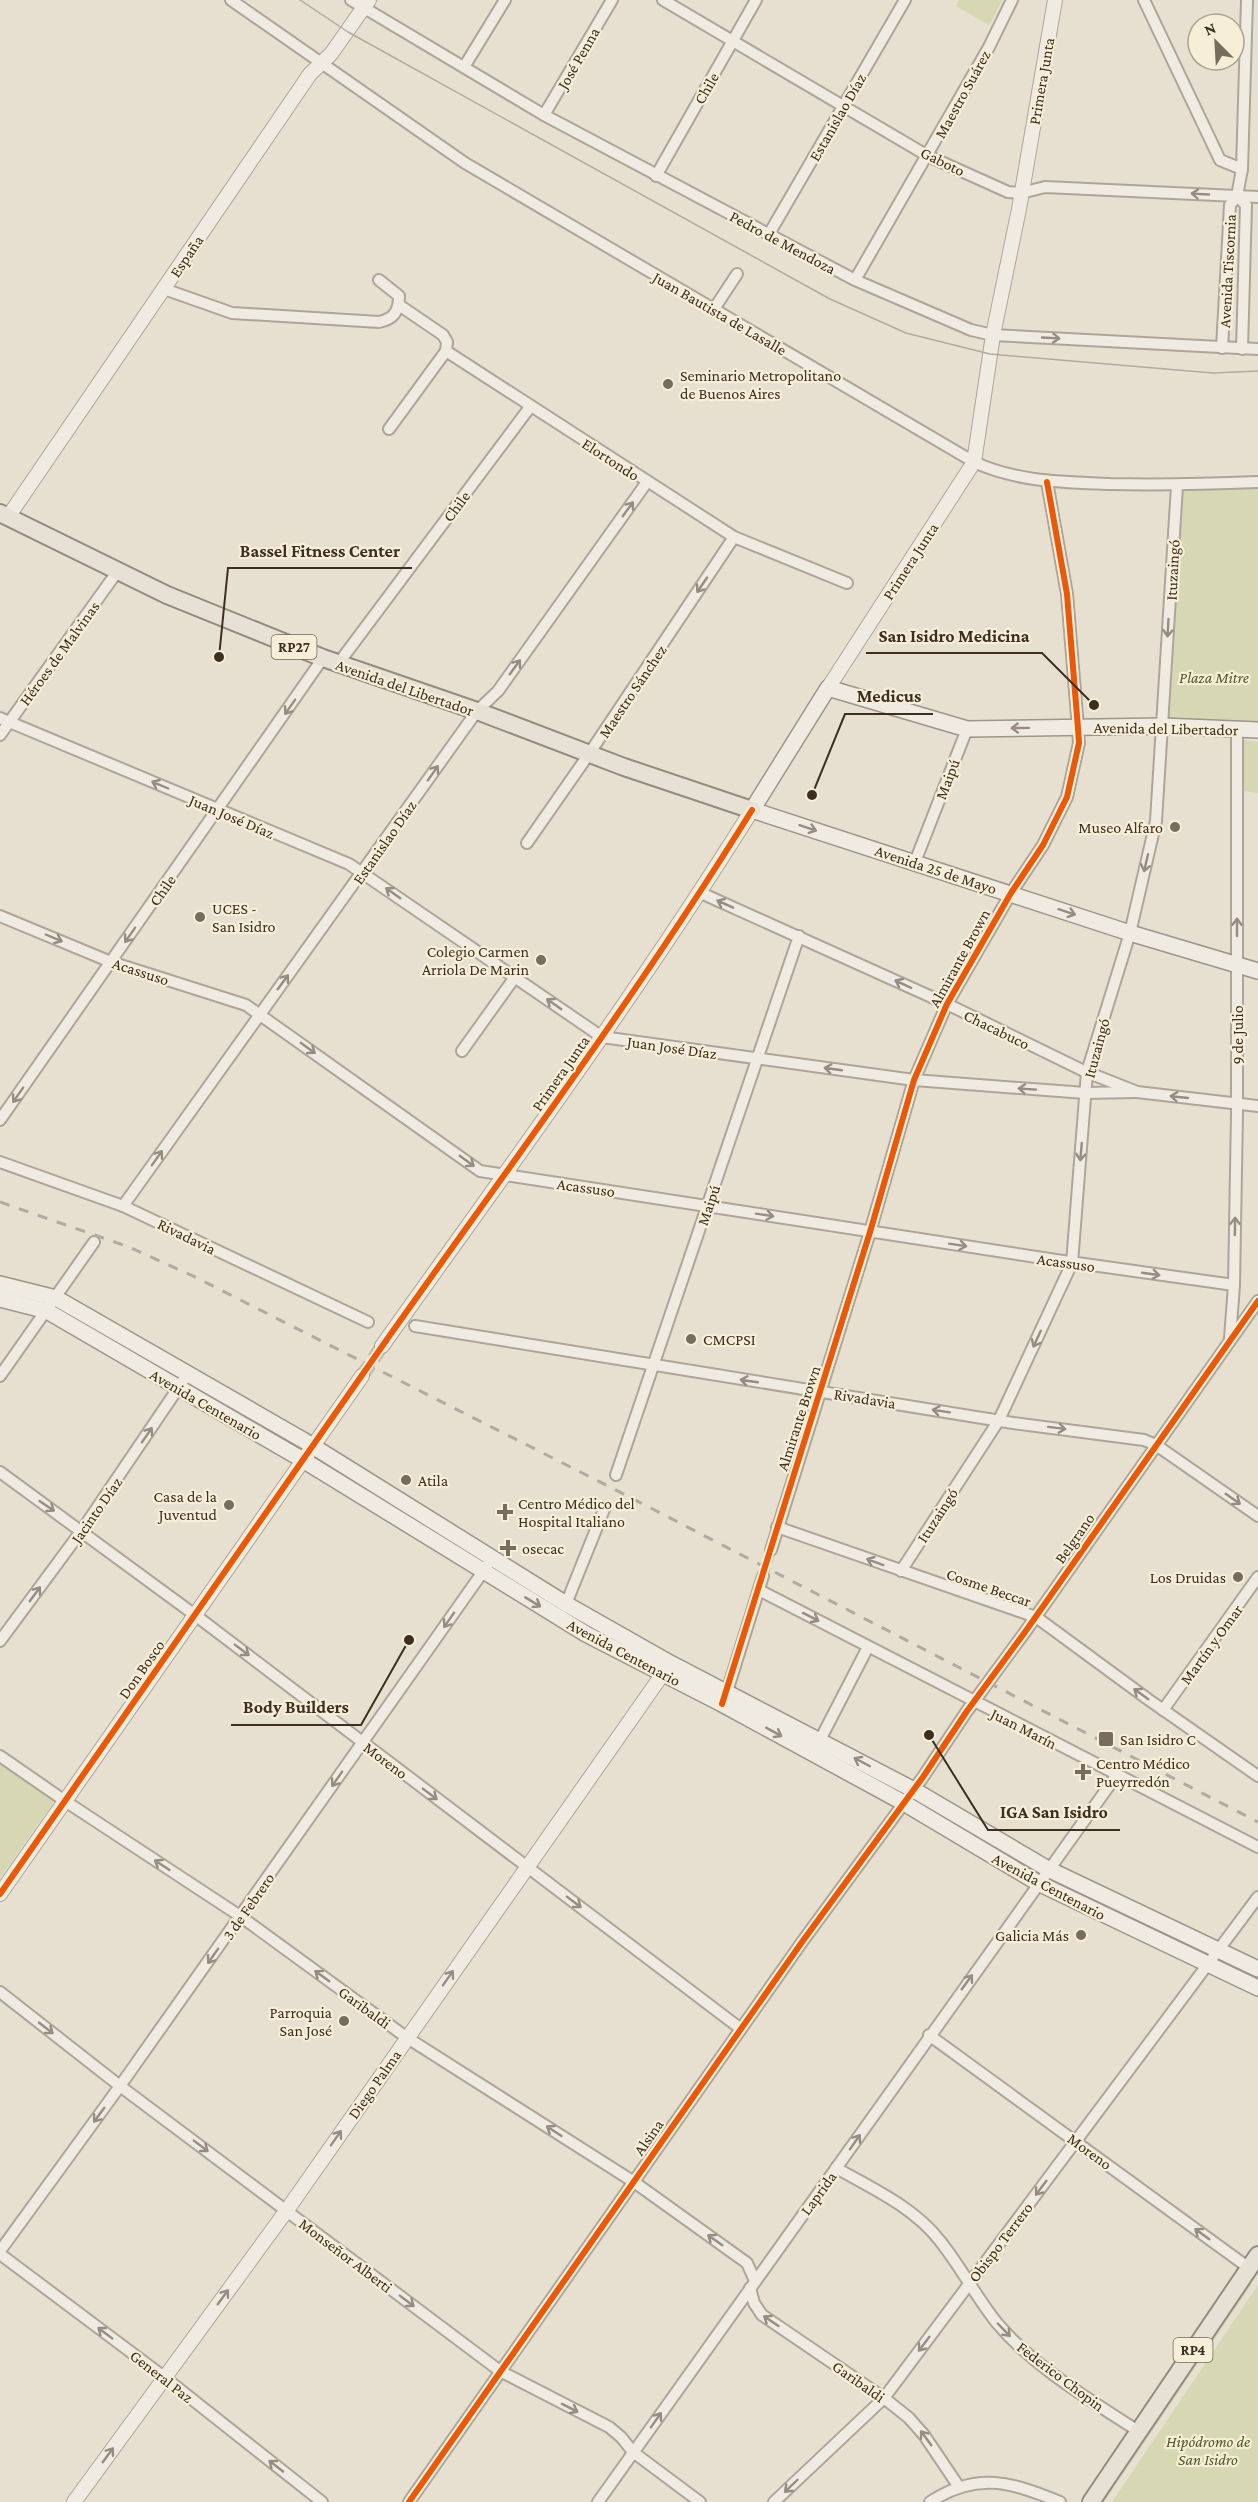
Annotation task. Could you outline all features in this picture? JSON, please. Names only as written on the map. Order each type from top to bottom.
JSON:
[{"type":"main road","name":"Avenida del Libertador","points":[[4,515],[166,595],[331,661],[752,810]]},
{"type":"main road","name":"Avenida del Libertador","points":[[828,688],[967,729],[1162,726],[1258,730]]},
{"type":"main road","name":"Primera Junta","points":[[752,810],[828,688]]},
{"type":"main road","name":"Avenida 25 de Mayo","points":[[752,810],[1130,933],[1258,971]]},
{"type":"main road","name":"Avenida Centenario","points":[[0,1284],[56,1298],[313,1446],[667,1668],[725,1699],[1038,1883],[1258,1988]]},
{"type":"main road","name":"Avenida Centenario","points":[[0,1299],[46,1311],[303,1460],[586,1634],[667,1668]]},
{"type":"main road","name":"Avenida Centenario","points":[[725,1699],[820,1740],[914,1790],[1048,1869],[1258,1969]]},
{"type":"main road","name":"RP4","points":[[1091,2502],[1254,2262]]},
{"type":"street","name":"Juan Bautista de Lasalle","points":[[231,0],[465,164],[992,471],[1047,482],[1177,486],[1258,482]]},
{"type":"street","name":"Pedro de Mendoza","points":[[351,0],[367,4],[544,116],[656,176],[855,280],[971,330],[993,334],[1258,349]]},
{"type":"street","points":[[464,67],[505,0]]},
{"type":"street","name":"José Penna","points":[[544,116],[612,0]]},
{"type":"street","name":"Gaboto","points":[[663,0],[928,156],[1008,192],[1021,193],[1045,187],[1258,197]]},
{"type":"street","name":"Chile","points":[[656,176],[756,0]]},
{"type":"street","name":"Estanislao Díaz","points":[[769,234],[905,0]]},
{"type":"street","name":"Maestro Suárez","points":[[855,280],[989,48],[1012,0]]},
{"type":"street","name":"Primera Junta","points":[[828,688],[974,462],[993,334],[1056,0]]},
{"type":"street","points":[[1144,0],[1220,160],[1242,169]]},
{"type":"street","name":"Avenida Tiscornia","points":[[1222,348],[1230,205],[1237,196],[1242,169],[1247,0]]},
{"type":"street","name":"España","points":[[4,515],[164,289],[310,74],[321,64],[367,4]]},
{"type":"street","name":"Avenida Tiscornia","points":[[1237,196],[1246,205],[1242,349]]},
{"type":"street","points":[[714,309],[737,274]]},
{"type":"street","name":"Elortondo","points":[[379,280],[399,296],[399,306],[443,335],[447,342],[446,351],[530,407],[734,537],[847,583]]},
{"type":"street","points":[[164,289],[232,313],[255,315],[379,322],[389,320],[399,306]]},
{"type":"street","points":[[388,429],[446,351]]},
{"type":"street","name":"Chile","points":[[0,1120],[218,810],[331,661],[530,407]]},
{"type":"street","name":"Estanislao Díaz","points":[[123,1206],[477,711],[498,691],[648,482]]},
{"type":"street","name":"Almirante Brown","points":[[771,1550],[870,1232],[914,1080],[947,1004],[1011,893],[1043,845],[1067,797],[1078,743],[1078,728],[1067,594],[1047,482]]},
{"type":"street","name":"Ituzaingó","points":[[901,1572],[999,1420],[1072,1263],[1087,1072],[1130,933],[1156,821],[1177,486]]},
{"type":"street","name":"Maestro Sánchez","points":[[527,843],[590,754],[734,537]]},
{"type":"street","name":"Héroes de Malvinas","points":[[0,735],[5,720],[117,572]]},
{"type":"street","name":"Juan José Díaz","points":[[5,720],[349,864],[602,1037],[914,1080],[1085,1093],[1137,1092]]},
{"type":"street","name":"9 de Julio","points":[[1230,1341],[1234,1285],[1237,1103],[1237,728]]},
{"type":"street","name":"Maipú","points":[[915,862],[967,729]]},
{"type":"street","name":"Primera Junta","points":[[382,1346],[602,1037],[700,893],[752,810]]},
{"type":"street","name":"Chacabuco","points":[[700,893],[947,1004],[1087,1072],[1137,1092],[1258,1106]]},
{"type":"street","name":"Acassuso","points":[[0,916],[111,962],[246,1005],[480,1171],[1072,1263],[1234,1285]]},
{"type":"street","name":"Maipú","points":[[616,1475],[799,936]]},
{"type":"street","points":[[462,1051],[515,977]]},
{"type":"street","name":"Rivadavia","points":[[0,1162],[123,1206],[368,1322]]},
{"type":"street","points":[[0,1376],[94,1242]]},
{"type":"street","name":"Belgrano","points":[[914,1790],[1258,1301]]},
{"type":"street","name":"Rivadavia","points":[[415,1326],[653,1366],[999,1420],[1144,1440],[1156,1445],[1258,1516]]},
{"type":"street","name":"Jacinto Díaz","points":[[0,1641],[82,1530],[188,1375]]},
{"type":"street","points":[[303,1460],[362,1376]]},
{"type":"street","name":"Don Bosco","points":[[0,1894],[303,1460]]},
{"type":"street","name":"Moreno","points":[[0,1472],[82,1530],[741,2029]]},
{"type":"street","points":[[567,1604],[605,1508]]},
{"type":"street","name":"Cosme Beccar","points":[[777,1527],[901,1572],[1036,1617],[1258,1776]]},
{"type":"street","name":"3 de Febrero","points":[[0,2253],[492,1558]]},
{"type":"street","points":[[725,1699],[763,1576]]},
{"type":"street","name":"Martín y Omar","points":[[1163,1710],[1258,1577]]},
{"type":"street","name":"Juan Marín","points":[[759,1590],[1116,1776],[1258,1847]]},
{"type":"street","points":[[820,1740],[868,1647]]},
{"type":"street","name":"Diego Palma","points":[[74,2502],[286,2210],[667,1668]]},
{"type":"street","name":"Garibaldi","points":[[0,1755],[65,1801],[240,1916],[406,2037],[634,2182],[747,2263],[754,2303],[762,2314],[884,2398],[909,2418],[924,2435],[959,2487]]},
{"type":"street","points":[[1038,1883],[1116,1776]]},
{"type":"street","name":"Alsina","points":[[409,2502],[741,2029],[914,1790]]},
{"type":"street","name":"Laprida","points":[[598,2502],[1038,1883]]},
{"type":"street","name":"Obispo Terrero","points":[[774,2502],[884,2398],[1077,2141],[1168,2014],[1220,1950],[1258,1897]]},
{"type":"street","name":"Monseñor Alberti","points":[[0,1992],[120,2086],[500,2371],[609,2427],[633,2452],[700,2502]]},
{"type":"street","name":"Moreno","points":[[929,2035],[1077,2141],[1254,2262]]},
{"type":"street","name":"Federico Chopin","points":[[836,2168],[881,2193],[925,2224],[940,2240],[998,2324],[1035,2360],[1076,2391],[1138,2432]]},
{"type":"street","name":"General Paz","points":[[0,2253],[322,2502]]},
{"type":"street","points":[[930,2502],[959,2487],[977,2481],[1000,2482],[1025,2488],[1060,2502]]},
{"type":"green space","points":[[959,0],[1003,0],[989,25],[956,6]]},
{"type":"green space","name":"Plaza Mitre","points":[[1258,488],[1258,724],[1167,721],[1181,490]]},
{"type":"green space","points":[[1244,740],[1258,742],[1258,793],[1244,791]]},
{"type":"green space","points":[[0,1761],[55,1800],[0,1878]]},
{"type":"green space","points":[[1249,2282],[1252,2284],[1104,2502],[1100,2502]]},
{"type":"green space","name":"Hipódromo de San Isidro","points":[[1258,2285],[1258,2502],[1112,2502]]},
{"type":"tunnel","points":[[362,1376],[382,1346]]},
{"type":"tunnel","points":[[763,1576],[771,1550]]},
{"type":"tram line","points":[[300,0],[348,32],[830,299],[906,333],[990,354],[1213,373],[1258,371]]},
{"type":"railway","points":[[0,1202],[129,1247],[193,1276],[612,1488],[1258,1822]]},
{"type":"cycle path","points":[[722,1704],[870,1232],[914,1080],[947,1004],[1011,893],[1043,845],[1067,797],[1079,743],[1067,594],[1047,482]]},
{"type":"cycle path","points":[[0,1894],[618,1013],[709,879],[752,810]]},
{"type":"cycle path","points":[[409,2502],[802,1942],[923,1777],[967,1711],[1258,1301]]},
{"type":"place","name":"Seminario Metropolitano de Buenos Aires","points":[[668,384]]},
{"type":"place","name":"Bassel Fitness Center","points":[[219,657]]},
{"type":"place","name":"San Isidro Medicina","points":[[1094,705]]},
{"type":"place","name":"Medicus","points":[[812,795]]},
{"type":"place","name":"Museo Alfaro","points":[[1175,827]]},
{"type":"place","name":"UCES - San Isidro","points":[[200,917]]},
{"type":"place","name":"Colegio Carmen Arriola De Marin","points":[[541,960]]},
{"type":"place","name":"CMCPSI","points":[[691,1339]]},
{"type":"place","name":"Atila","points":[[406,1480]]},
{"type":"place","name":"Casa de la Juventud","points":[[229,1505]]},
{"type":"place","name":"Centro Médico del Hospital Italiano","points":[[505,1512]]},
{"type":"place","name":"osecac","points":[[508,1548]]},
{"type":"place","name":"Los Druidas","points":[[1238,1577]]},
{"type":"place","name":"Body Builders","points":[[409,1640]]},
{"type":"place","name":"IGA San Isidro","points":[[929,1735]]},
{"type":"place","name":"San Isidro C","points":[[1106,1739]]},
{"type":"place","name":"Centro Médico Pueyrredón","points":[[1083,1772]]},
{"type":"place","name":"Galicia Más","points":[[1081,1935]]},
{"type":"place","name":"Parroquia San José","points":[[344,2021]]}]
